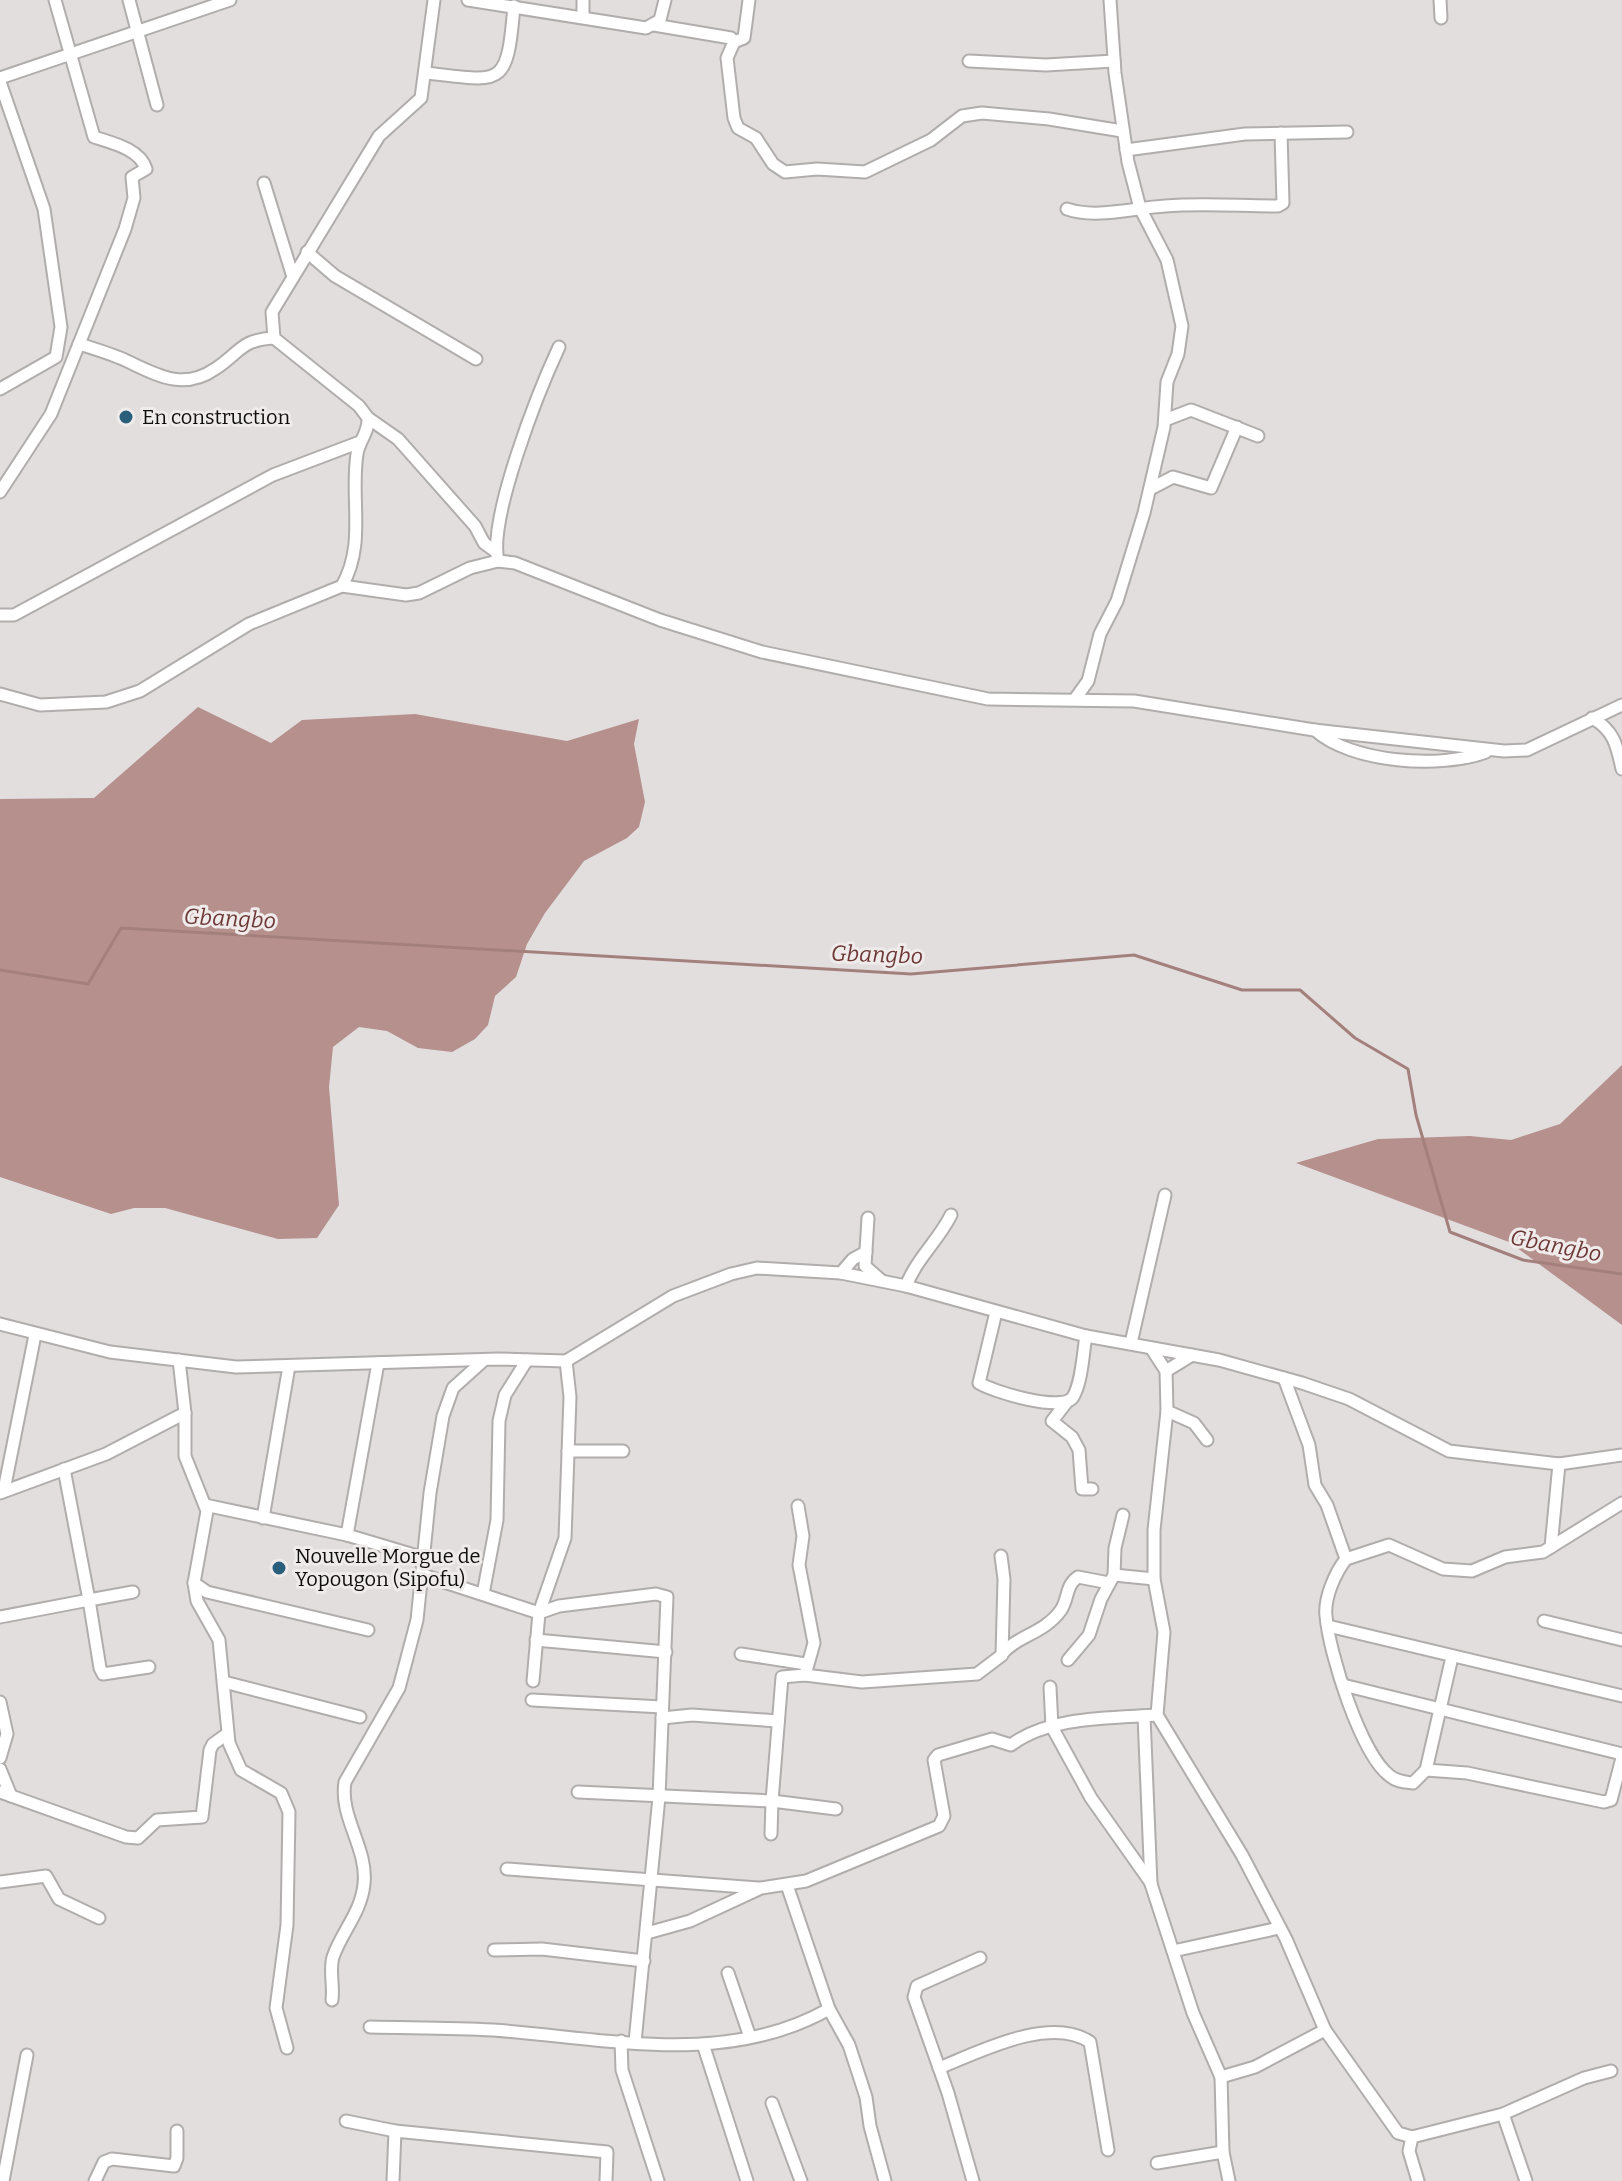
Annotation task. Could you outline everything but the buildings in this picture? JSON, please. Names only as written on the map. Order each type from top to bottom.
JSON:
[{"type":"street","points":[[0,492],[51,414],[125,229],[134,198],[132,177],[146,169],[134,154],[94,137],[55,0]]},
{"type":"street","points":[[129,0],[157,105]]},
{"type":"street","points":[[0,389],[56,357],[61,327],[44,209],[0,80],[206,4],[230,0]]},
{"type":"street","points":[[274,338],[272,312],[307,252],[379,136],[421,98],[427,73],[434,0]]},
{"type":"street","points":[[468,0],[640,27],[654,25],[731,38],[734,42]]},
{"type":"street","points":[[583,0],[583,17]]},
{"type":"street","points":[[654,25],[663,15],[665,0]]},
{"type":"street","points":[[749,0],[744,38],[734,42],[727,58],[734,118],[738,128],[756,138],[773,164],[785,172],[817,169],[865,172],[891,157],[923,145],[950,122],[972,114],[1049,119],[1122,131]]},
{"type":"street","points":[[1079,695],[1100,634],[1117,601],[1150,489],[1165,420],[1165,396],[1178,354],[1180,315],[1167,260],[1140,208],[1126,150],[1114,61],[1110,0]]},
{"type":"street","points":[[1440,0],[1441,18]]},
{"type":"street","points":[[427,73],[487,80],[498,76],[505,66],[514,6]]},
{"type":"street","points":[[969,61],[1046,65],[1114,61]]},
{"type":"street","points":[[1126,150],[1281,133],[1347,132]]},
{"type":"street","points":[[1067,209],[1089,216],[1140,208],[1278,206],[1283,203],[1284,193],[1281,133]]},
{"type":"street","points":[[264,183],[293,277]]},
{"type":"street","points":[[307,252],[335,276],[476,359]]},
{"type":"street","points":[[79,344],[130,362],[162,379],[177,381],[215,370],[252,339],[274,338],[359,406],[368,418],[398,439],[475,526],[496,556],[660,620],[784,658],[998,700],[1079,695],[1314,730],[1489,751],[1527,750],[1622,705]]},
{"type":"street","points":[[496,556],[526,427],[559,347]]},
{"type":"street","points":[[1165,420],[1187,409],[1258,436]]},
{"type":"street","points":[[342,586],[352,568],[356,547],[355,467],[368,418]]},
{"type":"street","points":[[1150,489],[1173,477],[1213,487],[1237,427]]},
{"type":"street","points":[[0,615],[14,615],[273,475],[360,442]]},
{"type":"street","points":[[0,694],[40,705],[106,702],[129,695],[249,624],[342,586],[406,595],[419,593],[496,556]]},
{"type":"street","points":[[1592,718],[1607,726],[1614,738],[1622,769]]},
{"type":"street","points":[[1314,730],[1326,740],[1350,749],[1406,759],[1445,762],[1489,751]]},
{"type":"street","points":[[1131,1343],[1165,1195]]},
{"type":"street","points":[[906,1286],[914,1267],[938,1241],[951,1215]]},
{"type":"street","points":[[868,1218],[865,1266],[883,1281]]},
{"type":"street","points":[[841,1273],[853,1259],[866,1252]]},
{"type":"street","points":[[0,1324],[110,1352],[236,1367],[566,1361],[673,1296],[731,1274],[757,1268],[841,1273],[906,1286],[1086,1336],[1192,1355],[1284,1378],[1349,1399],[1449,1451],[1559,1464],[1622,1455]]},
{"type":"street","points":[[996,1312],[979,1383],[1036,1400],[1066,1403]]},
{"type":"street","points":[[2,1492],[35,1335]]},
{"type":"street","points":[[1086,1336],[1074,1396],[1052,1421],[1072,1437],[1079,1450],[1082,1489],[1092,1489]]},
{"type":"street","points":[[1151,1348],[1166,1371],[1167,1411],[1154,1530],[1154,1579],[1164,1632],[1150,1716],[1151,1884]]},
{"type":"street","points":[[1166,1371],[1192,1355]]},
{"type":"street","points":[[179,1360],[185,1413],[185,1456],[205,1505],[206,1522],[194,1583],[197,1601],[219,1640],[227,1734],[235,1762],[241,1770],[281,1793],[289,1812],[287,1925],[276,2008],[287,2048]]},
{"type":"street","points":[[483,1594],[497,1520],[499,1421],[505,1395],[527,1360]]},
{"type":"street","points":[[332,2000],[332,1960],[340,1939],[351,1926],[364,1884],[364,1861],[343,1796],[345,1782],[399,1688],[417,1620],[430,1493],[443,1416],[453,1388],[483,1361]]},
{"type":"street","points":[[533,1681],[539,1613],[565,1538],[570,1397],[566,1361]]},
{"type":"street","points":[[347,1535],[378,1363]]},
{"type":"street","points":[[263,1518],[289,1366]]},
{"type":"street","points":[[1284,1378],[1304,1427],[1315,1485],[1327,1505],[1346,1559],[1327,1601],[1328,1626],[1343,1685],[1373,1758],[1387,1775],[1397,1781],[1413,1783],[1426,1770],[1452,1657]]},
{"type":"street","points":[[1167,1411],[1194,1423],[1207,1440]]},
{"type":"street","points":[[2,1492],[106,1454],[185,1413]]},
{"type":"street","points":[[568,1451],[623,1451]]},
{"type":"street","points":[[1551,1547],[1559,1464]]},
{"type":"street","points":[[64,1469],[103,1674],[149,1667]]},
{"type":"street","points":[[1346,1559],[1389,1545],[1456,1572],[1472,1571],[1505,1557],[1535,1554],[1551,1547],[1622,1503]]},
{"type":"street","points":[[205,1505],[347,1535],[424,1558]]},
{"type":"street","points":[[771,1834],[782,1677],[806,1669],[814,1652],[799,1565],[803,1536],[798,1506]]},
{"type":"street","points":[[1068,1660],[1089,1635],[1111,1579],[1123,1515]]},
{"type":"street","points":[[1001,1556],[1004,1579],[1002,1655]]},
{"type":"street","points":[[423,1575],[539,1613],[559,1606],[663,1594],[667,1597],[659,1797],[635,2042]]},
{"type":"street","points":[[741,1654],[862,1682],[977,1674],[1002,1655],[1010,1643],[1027,1639],[1047,1624],[1062,1609],[1068,1586],[1078,1577],[1154,1579]]},
{"type":"street","points":[[194,1583],[207,1592],[368,1630]]},
{"type":"street","points":[[0,1617],[133,1592]]},
{"type":"street","points":[[1544,1621],[1622,1640]]},
{"type":"street","points":[[1328,1626],[1452,1657],[1525,1670],[1622,1696]]},
{"type":"street","points":[[536,1640],[666,1652]]},
{"type":"street","points":[[224,1682],[360,1717]]},
{"type":"street","points":[[1343,1685],[1622,1756],[1616,1802],[1542,1791],[1467,1773],[1426,1770]]},
{"type":"street","points":[[1050,1687],[1052,1727],[1091,1798],[1151,1884],[1221,2077],[1223,2152],[1229,2181]]},
{"type":"street","points":[[532,1700],[778,1721]]},
{"type":"street","points":[[0,1702],[7,1734],[0,1758]]},
{"type":"street","points":[[507,1869],[761,1888],[787,1885],[939,1826],[944,1816],[934,1760],[938,1755],[992,1739],[1011,1745],[1052,1727],[1103,1717],[1150,1716]]},
{"type":"street","points":[[1150,1716],[1242,1855],[1325,2030],[1398,2133],[1412,2137],[1503,2114],[1584,2078],[1611,2071]]},
{"type":"street","points":[[0,1769],[6,1794],[126,1837],[138,1838],[157,1820],[202,1817],[210,1750],[227,1734]]},
{"type":"street","points":[[578,1792],[772,1801],[836,1809]]},
{"type":"street","points":[[0,1882],[46,1876],[59,1899],[99,1918]]},
{"type":"street","points":[[787,1885],[829,2009],[849,2045],[866,2097],[870,2126],[885,2181]]},
{"type":"street","points":[[647,1933],[690,1921],[761,1888]]},
{"type":"street","points":[[1173,1951],[1279,1928]]},
{"type":"street","points":[[494,1950],[542,1949],[644,1961]]},
{"type":"street","points":[[973,2181],[914,1991],[921,1984],[980,1958]]},
{"type":"street","points":[[728,1973],[750,2037]]},
{"type":"street","points":[[370,2027],[492,2030],[704,2047],[801,2023],[829,2009]]},
{"type":"street","points":[[1221,2077],[1255,2067],[1325,2030]]},
{"type":"street","points":[[939,2068],[1032,2035],[1073,2033],[1086,2039],[1090,2042],[1108,2150]]},
{"type":"street","points":[[621,2041],[622,2070],[658,2181]]},
{"type":"street","points":[[704,2047],[747,2181]]},
{"type":"street","points":[[3,2181],[27,2055]]},
{"type":"street","points":[[772,2103],[801,2181]]},
{"type":"street","points":[[1503,2114],[1526,2181]]},
{"type":"street","points":[[346,2121],[395,2131],[607,2152],[606,2181]]},
{"type":"street","points":[[95,2181],[104,2162],[112,2159],[174,2166],[177,2131]]},
{"type":"street","points":[[393,2181],[395,2131]]},
{"type":"street","points":[[1412,2137],[1409,2151],[1418,2181]]},
{"type":"street","points":[[1157,2163],[1223,2152]]},
{"type":"shaded area","points":[[198,707],[271,743],[302,720],[415,714],[567,741],[639,719],[634,744],[645,802],[639,827],[627,838],[584,861],[545,913],[527,944],[516,977],[495,996],[488,1025],[475,1039],[452,1052],[418,1048],[387,1031],[359,1027],[333,1047],[329,1087],[339,1205],[317,1238],[278,1239],[165,1208],[134,1208],[111,1214],[0,1177],[0,799],[94,798]]},
{"type":"shaded area","points":[[1622,1065],[1622,1325],[1509,1242],[1296,1163],[1378,1139],[1470,1136],[1511,1140],[1560,1124]]},
{"type":"waterway","name":"Gbangbo","points":[[0,970],[88,984],[121,928],[911,974],[1134,955],[1242,990],[1300,990],[1355,1038],[1408,1069],[1416,1115],[1450,1232],[1523,1260],[1622,1274]]},
{"type":"place","name":"En construction","points":[[126,417]]},
{"type":"place","name":"Nouvelle Morgue de Yopougon (Sipofu)","points":[[279,1568]]}]
